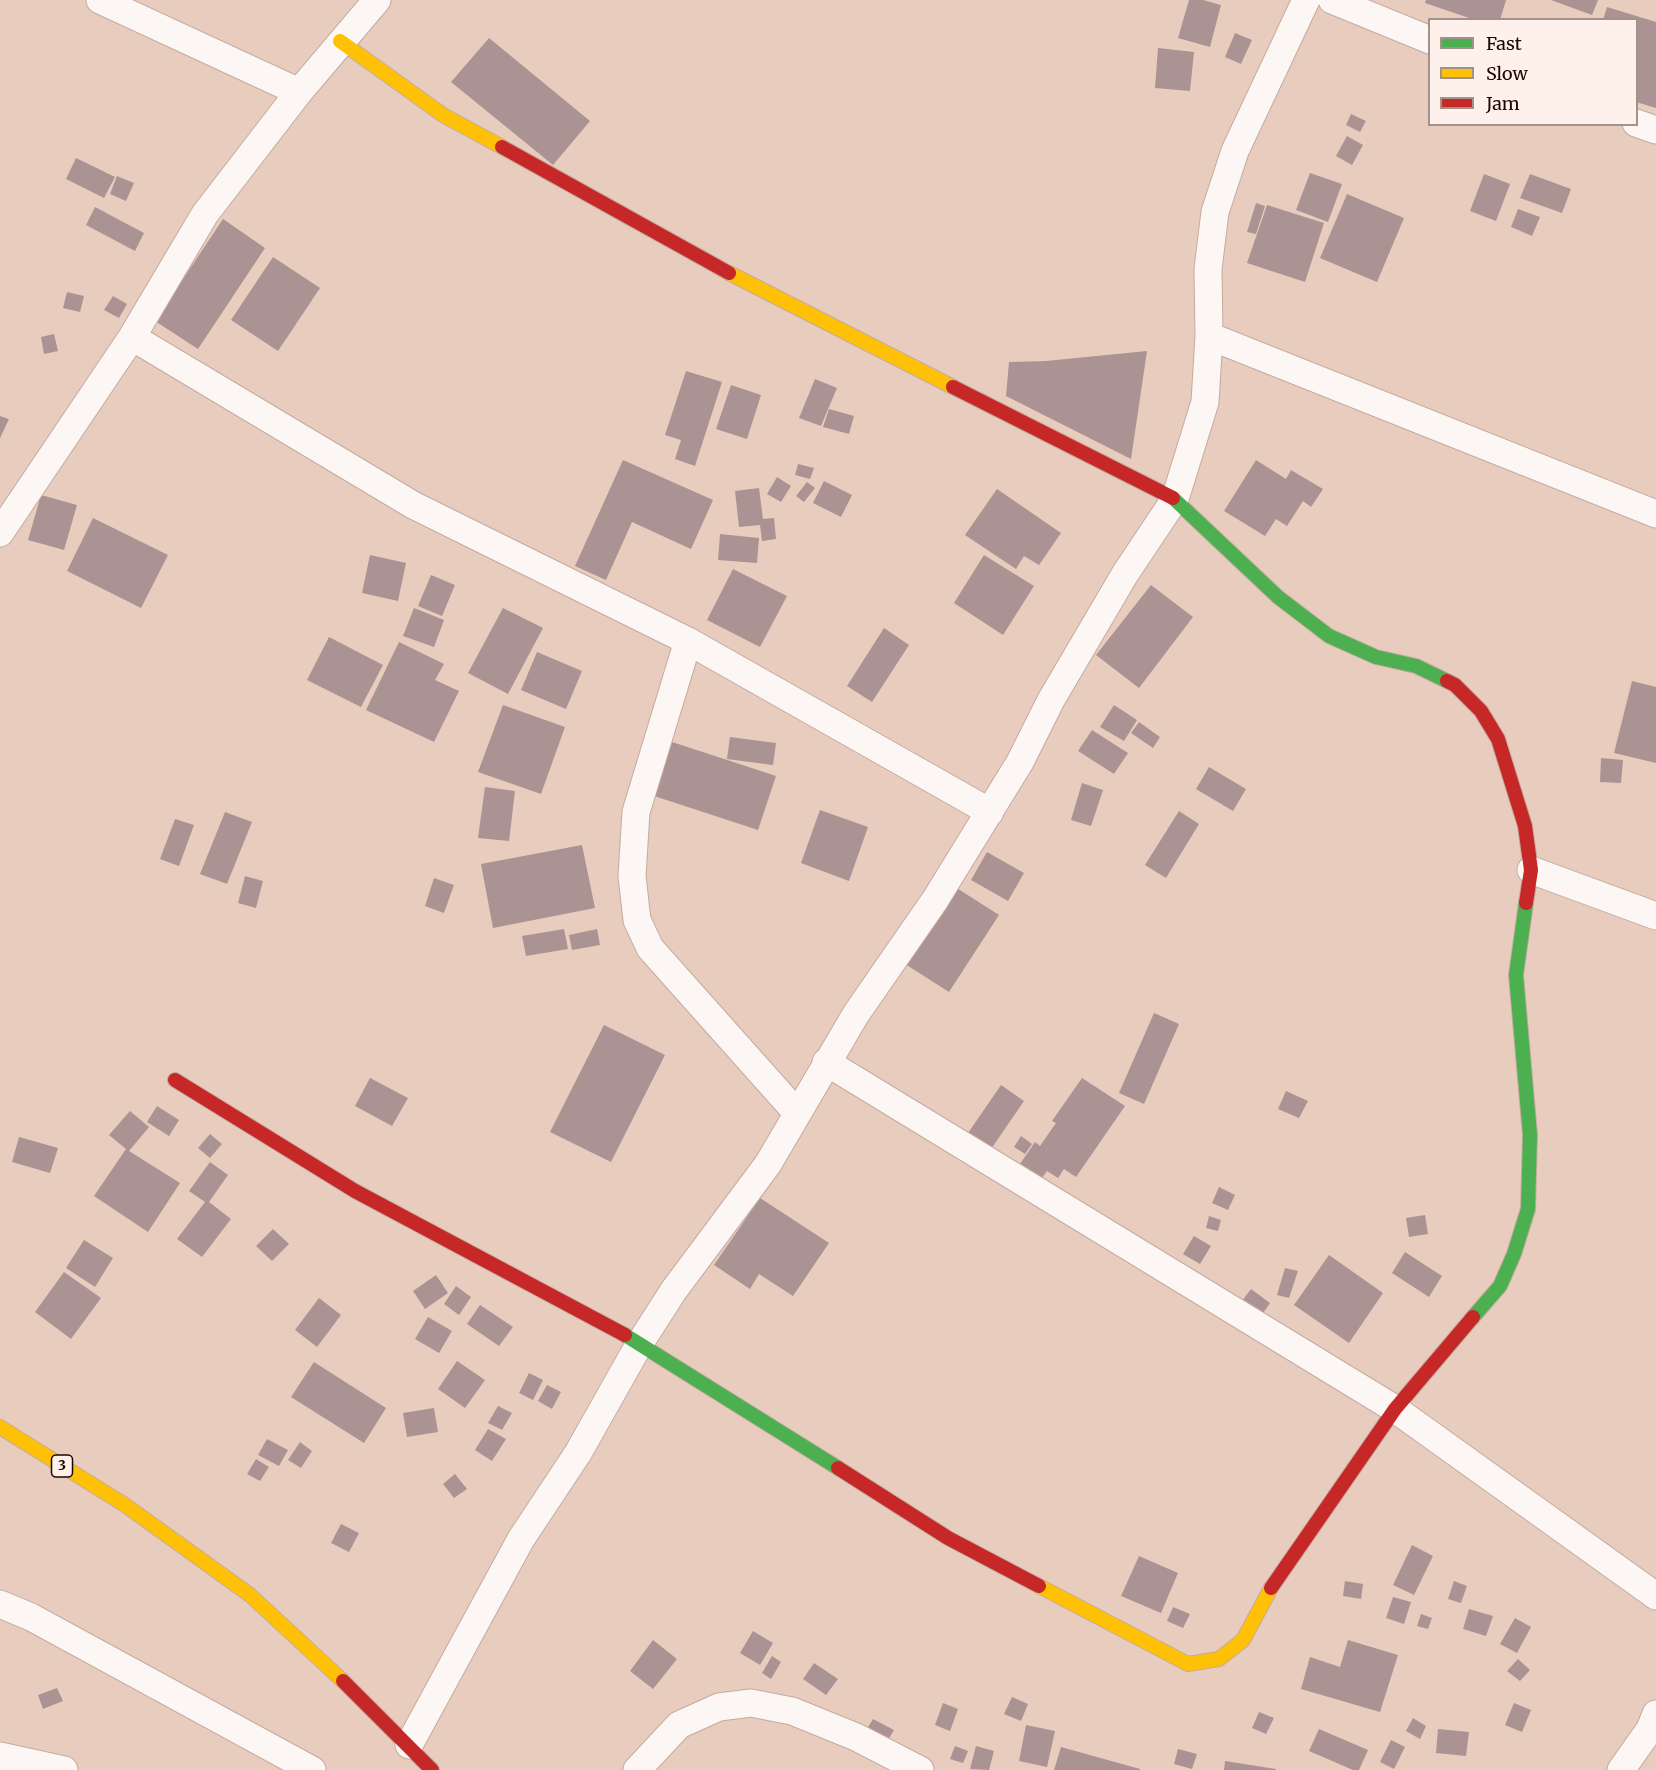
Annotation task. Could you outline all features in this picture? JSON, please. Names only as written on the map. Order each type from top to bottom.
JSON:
[{"type":"main road","points":[[175,1080],[355,1191],[640,1343],[948,1538],[1188,1664],[1219,1659],[1244,1640],[1278,1576],[1395,1409],[1500,1286],[1514,1254],[1528,1209],[1530,1135],[1516,975],[1531,870],[1525,826],[1498,739],[1481,711],[1455,685],[1416,666],[1376,657],[1329,636],[1278,597],[1175,499],[685,251],[600,200],[443,115],[340,41]]},
{"type":"main road","name":"3","points":[[0,1427],[125,1504],[250,1595],[409,1745]]},
{"type":"main road","points":[[409,1745],[432,1770]]},
{"type":"street","points":[[100,0],[299,92]]},
{"type":"street","points":[[0,533],[132,337],[206,214],[299,92],[377,0]]},
{"type":"street","points":[[409,1745],[521,1539],[578,1453],[640,1343],[674,1290],[768,1164],[826,1062],[935,900],[990,812],[1036,734],[1051,700],[1125,574],[1175,499],[1205,402],[1209,336],[1208,269],[1215,212],[1235,151],[1306,0]]},
{"type":"street","points":[[1332,0],[1428,39]]},
{"type":"street","points":[[1638,124],[1656,130]]},
{"type":"street","points":[[1209,336],[1656,514]]},
{"type":"street","points":[[132,337],[412,504],[688,641],[990,812]]},
{"type":"street","points":[[688,641],[636,812],[632,876],[637,920],[651,948],[796,1113]]},
{"type":"street","points":[[1531,870],[1656,916]]},
{"type":"street","points":[[826,1062],[1395,1409],[1656,1596]]},
{"type":"street","points":[[0,1604],[31,1617],[312,1770]]},
{"type":"street","points":[[638,1770],[680,1725],[719,1707],[751,1703],[792,1711],[856,1737],[920,1770]]},
{"type":"street","points":[[1621,1770],[1650,1730],[1656,1714]]},
{"type":"street","points":[[0,1756],[34,1767],[64,1770]]},
{"type":"building","points":[[1189,0],[1203,0],[1221,5],[1210,47],[1178,38]]},
{"type":"building","points":[[1426,0],[1506,0],[1501,18],[1469,18],[1425,3]]},
{"type":"building","points":[[1551,0],[1598,0],[1592,15]]},
{"type":"building","points":[[1607,7],[1656,22],[1656,108],[1638,103],[1638,18],[1604,18]]},
{"type":"building","points":[[1235,33],[1252,40],[1241,64],[1225,57]]},
{"type":"building","points":[[489,38],[590,121],[553,165],[451,82]]},
{"type":"building","points":[[1158,48],[1194,52],[1190,91],[1155,88]]},
{"type":"building","points":[[1351,114],[1366,121],[1360,132],[1346,125]]},
{"type":"building","points":[[1347,136],[1363,145],[1352,165],[1336,156]]},
{"type":"building","points":[[76,158],[115,177],[104,198],[66,179]]},
{"type":"building","points":[[1310,173],[1342,184],[1328,222],[1296,210]]},
{"type":"building","points":[[1484,174],[1510,184],[1496,221],[1470,211]]},
{"type":"building","points":[[1530,174],[1571,189],[1562,213],[1520,198]]},
{"type":"building","points":[[117,176],[134,183],[126,201],[110,194]]},
{"type":"building","points":[[1347,194],[1404,218],[1377,282],[1320,258]]},
{"type":"building","points":[[1256,203],[1265,206],[1256,234],[1247,232]]},
{"type":"building","points":[[1267,205],[1324,223],[1305,282],[1247,263]]},
{"type":"building","points":[[95,207],[144,233],[135,251],[86,225]]},
{"type":"building","points":[[1518,209],[1540,217],[1532,236],[1511,227]]},
{"type":"building","points":[[223,219],[265,248],[198,349],[155,321]]},
{"type":"building","points":[[273,257],[320,288],[278,351],[231,320]]},
{"type":"building","points":[[67,292],[84,296],[80,312],[63,308]]},
{"type":"building","points":[[113,296],[127,304],[119,318],[104,310]]},
{"type":"building","points":[[54,334],[58,351],[44,354],[41,337]]},
{"type":"building","points":[[1147,351],[1131,459],[1006,396],[1009,362],[1046,361]]},
{"type":"building","points":[[686,371],[722,382],[695,466],[675,459],[681,440],[665,435]]},
{"type":"building","points":[[815,379],[837,388],[821,426],[799,418]]},
{"type":"building","points":[[731,385],[761,395],[747,439],[716,429]]},
{"type":"building","points":[[829,409],[854,416],[849,434],[823,427]]},
{"type":"building","points":[[0,416],[9,419],[0,438]]},
{"type":"building","points":[[623,460],[713,500],[691,549],[632,522],[606,580],[575,566]]},
{"type":"building","points":[[1256,460],[1286,479],[1291,470],[1323,489],[1311,507],[1303,501],[1287,526],[1276,519],[1265,536],[1224,511]]},
{"type":"building","points":[[798,464],[814,468],[810,479],[795,475]]},
{"type":"building","points":[[777,477],[791,486],[781,502],[767,494]]},
{"type":"building","points":[[824,481],[852,495],[841,517],[813,503]]},
{"type":"building","points":[[807,482],[815,488],[804,502],[796,496]]},
{"type":"building","points":[[759,488],[763,519],[774,518],[776,539],[762,541],[760,525],[739,527],[735,491]]},
{"type":"building","points":[[997,489],[1061,533],[1039,565],[1024,556],[1016,569],[965,535]]},
{"type":"building","points":[[41,495],[77,505],[64,550],[28,540]]},
{"type":"building","points":[[93,518],[168,555],[141,608],[67,571]]},
{"type":"building","points":[[720,534],[759,538],[757,563],[718,560]]},
{"type":"building","points":[[370,555],[406,563],[398,601],[362,593]]},
{"type":"building","points":[[984,555],[1034,586],[1003,635],[954,603]]},
{"type":"building","points":[[733,569],[787,596],[760,647],[707,620]]},
{"type":"building","points":[[431,575],[455,585],[442,616],[418,606]]},
{"type":"building","points":[[1151,585],[1193,617],[1139,688],[1096,655]]},
{"type":"building","points":[[414,608],[444,620],[434,647],[403,636]]},
{"type":"building","points":[[503,608],[543,628],[508,694],[468,673]]},
{"type":"building","points":[[884,628],[909,645],[872,702],[847,686]]},
{"type":"building","points":[[329,637],[383,665],[361,707],[307,680]]},
{"type":"building","points":[[399,642],[444,664],[435,680],[459,691],[434,742],[366,710]]},
{"type":"building","points":[[537,652],[582,671],[566,709],[521,690]]},
{"type":"building","points":[[1632,681],[1656,687],[1656,763],[1614,753]]},
{"type":"building","points":[[503,705],[565,727],[541,794],[478,772]]},
{"type":"building","points":[[1114,705],[1137,720],[1124,741],[1100,727]]},
{"type":"building","points":[[1139,722],[1160,737],[1153,748],[1131,733]]},
{"type":"building","points":[[1092,730],[1128,753],[1114,774],[1078,751]]},
{"type":"building","points":[[730,737],[776,743],[773,765],[727,759]]},
{"type":"building","points":[[663,739],[776,776],[758,830],[645,793]]},
{"type":"building","points":[[1601,758],[1623,760],[1621,783],[1600,782]]},
{"type":"building","points":[[1209,767],[1246,789],[1233,811],[1196,789]]},
{"type":"building","points":[[1082,783],[1103,790],[1091,826],[1071,820]]},
{"type":"building","points":[[485,787],[515,791],[509,841],[478,838]]},
{"type":"building","points":[[820,810],[868,827],[849,881],[801,863]]},
{"type":"building","points":[[1179,811],[1199,824],[1166,878],[1145,865]]},
{"type":"building","points":[[225,812],[252,822],[227,884],[200,874]]},
{"type":"building","points":[[175,819],[194,825],[179,866],[160,859]]},
{"type":"building","points":[[582,845],[595,908],[493,928],[481,864]]},
{"type":"building","points":[[987,852],[1024,873],[1008,901],[971,880]]},
{"type":"building","points":[[245,876],[263,881],[256,908],[238,903]]},
{"type":"building","points":[[434,878],[454,885],[444,913],[425,906]]},
{"type":"building","points":[[952,885],[999,915],[949,992],[902,962]]},
{"type":"building","points":[[564,929],[568,949],[526,956],[522,936]]},
{"type":"building","points":[[597,929],[600,945],[572,950],[569,935]]},
{"type":"building","points":[[1154,1013],[1179,1024],[1144,1104],[1119,1093]]},
{"type":"building","points":[[604,1025],[665,1055],[611,1162],[550,1132]]},
{"type":"building","points":[[370,1078],[408,1098],[392,1126],[355,1106]]},
{"type":"building","points":[[1082,1078],[1125,1106],[1076,1177],[1064,1169],[1058,1178],[1047,1171],[1039,1182],[1018,1167],[1035,1142],[1040,1146],[1056,1123],[1052,1121]]},
{"type":"building","points":[[1001,1085],[1024,1101],[989,1152],[966,1136]]},
{"type":"building","points":[[1286,1091],[1308,1101],[1299,1118],[1278,1109]]},
{"type":"building","points":[[157,1106],[179,1120],[169,1136],[147,1122]]},
{"type":"building","points":[[130,1111],[149,1127],[129,1151],[180,1183],[148,1232],[94,1196],[126,1149],[109,1135]]},
{"type":"building","points":[[210,1134],[222,1144],[210,1158],[198,1148]]},
{"type":"building","points":[[1021,1136],[1032,1144],[1025,1154],[1014,1147]]},
{"type":"building","points":[[19,1137],[58,1148],[50,1173],[12,1162]]},
{"type":"building","points":[[210,1162],[228,1175],[209,1202],[231,1219],[202,1257],[177,1239],[205,1202],[189,1191]]},
{"type":"building","points":[[1219,1187],[1235,1195],[1228,1210],[1212,1203]]},
{"type":"building","points":[[760,1198],[829,1243],[793,1296],[759,1274],[750,1289],[714,1265]]},
{"type":"building","points":[[1425,1215],[1428,1234],[1409,1237],[1406,1218]]},
{"type":"building","points":[[1209,1216],[1221,1220],[1218,1231],[1206,1228]]},
{"type":"building","points":[[273,1229],[289,1244],[272,1261],[256,1246]]},
{"type":"building","points":[[1194,1236],[1211,1246],[1200,1264],[1183,1254]]},
{"type":"building","points":[[84,1240],[113,1258],[95,1287],[66,1268]]},
{"type":"building","points":[[1405,1252],[1442,1276],[1429,1297],[1392,1273]]},
{"type":"building","points":[[1329,1255],[1383,1293],[1349,1343],[1294,1305]]},
{"type":"building","points":[[1285,1268],[1298,1271],[1289,1298],[1277,1295]]},
{"type":"building","points":[[64,1272],[101,1298],[71,1339],[35,1312]]},
{"type":"building","points":[[436,1275],[448,1293],[425,1309],[413,1291]]},
{"type":"building","points":[[456,1286],[471,1297],[459,1315],[444,1304]]},
{"type":"building","points":[[1251,1289],[1270,1303],[1259,1319],[1239,1305]]},
{"type":"building","points":[[319,1298],[341,1315],[317,1347],[295,1330]]},
{"type":"building","points":[[480,1305],[513,1327],[499,1346],[467,1324]]},
{"type":"building","points":[[428,1317],[452,1331],[439,1353],[415,1339]]},
{"type":"building","points":[[457,1361],[485,1380],[465,1408],[438,1389]]},
{"type":"building","points":[[314,1362],[386,1408],[364,1443],[291,1397]]},
{"type":"building","points":[[529,1373],[543,1380],[533,1400],[519,1393]]},
{"type":"building","points":[[547,1385],[561,1392],[552,1409],[538,1401]]},
{"type":"building","points":[[498,1406],[512,1413],[502,1430],[488,1423]]},
{"type":"building","points":[[434,1408],[438,1432],[407,1437],[403,1413]]},
{"type":"building","points":[[488,1429],[506,1439],[492,1461],[475,1450]]},
{"type":"building","points":[[267,1439],[288,1450],[279,1466],[258,1455]]},
{"type":"building","points":[[300,1442],[312,1451],[301,1468],[288,1460]]},
{"type":"building","points":[[256,1459],[269,1467],[260,1481],[247,1474]]},
{"type":"building","points":[[455,1474],[467,1489],[454,1498],[443,1484]]},
{"type":"building","points":[[341,1524],[359,1533],[349,1552],[331,1543]]},
{"type":"building","points":[[1412,1545],[1433,1556],[1414,1595],[1393,1585]]},
{"type":"building","points":[[1139,1556],[1178,1573],[1161,1613],[1121,1596]]},
{"type":"building","points":[[1345,1581],[1363,1584],[1361,1599],[1343,1596]]},
{"type":"building","points":[[1454,1581],[1467,1586],[1461,1603],[1448,1599]]},
{"type":"building","points":[[1393,1597],[1411,1602],[1404,1624],[1386,1618]]},
{"type":"building","points":[[1173,1607],[1190,1614],[1183,1628],[1167,1621]]},
{"type":"building","points":[[1469,1609],[1493,1616],[1486,1636],[1463,1629]]},
{"type":"building","points":[[1421,1614],[1432,1618],[1428,1629],[1417,1626]]},
{"type":"building","points":[[1515,1618],[1531,1627],[1517,1653],[1500,1644]]},
{"type":"building","points":[[753,1631],[773,1643],[760,1665],[740,1653]]},
{"type":"building","points":[[653,1640],[677,1659],[653,1689],[630,1671]]},
{"type":"building","points":[[1348,1640],[1398,1655],[1380,1712],[1301,1689],[1310,1657],[1340,1667]]},
{"type":"building","points":[[772,1656],[781,1662],[771,1679],[762,1673]]},
{"type":"building","points":[[1518,1659],[1530,1670],[1520,1681],[1507,1671]]},
{"type":"building","points":[[814,1663],[838,1679],[826,1695],[803,1679]]},
{"type":"building","points":[[57,1688],[63,1701],[43,1709],[38,1695]]},
{"type":"building","points":[[1012,1697],[1028,1704],[1021,1721],[1004,1714]]},
{"type":"building","points":[[943,1703],[958,1709],[950,1731],[935,1725]]},
{"type":"building","points":[[1514,1703],[1531,1710],[1522,1732],[1505,1725]]},
{"type":"building","points":[[1259,1712],[1274,1718],[1266,1734],[1252,1728]]},
{"type":"building","points":[[1413,1718],[1426,1726],[1420,1739],[1406,1731]]},
{"type":"building","points":[[873,1719],[894,1730],[886,1743],[865,1732]]},
{"type":"building","points":[[1026,1725],[1055,1731],[1047,1767],[1019,1761]]},
{"type":"building","points":[[1319,1729],[1368,1750],[1359,1770],[1353,1770],[1309,1751]]},
{"type":"building","points":[[1438,1729],[1469,1732],[1466,1756],[1436,1753]]},
{"type":"building","points":[[1391,1740],[1405,1747],[1394,1769],[1380,1762]]},
{"type":"building","points":[[955,1746],[968,1751],[963,1763],[950,1759]]},
{"type":"building","points":[[976,1746],[994,1751],[989,1770],[970,1769]]},
{"type":"building","points":[[1061,1747],[1140,1769],[1140,1770],[1054,1770]]},
{"type":"building","points":[[1178,1749],[1197,1754],[1192,1769],[1174,1764]]},
{"type":"building","points":[[1225,1761],[1276,1769],[1276,1770],[1224,1770]]},
{"type":"traffic: fast","points":[[1173,498],[1278,597],[1329,636],[1376,657],[1416,666],[1447,681]]},
{"type":"traffic: fast","points":[[1473,1317],[1500,1286],[1514,1254],[1528,1209],[1530,1135],[1516,975],[1526,903]]},
{"type":"traffic: fast","points":[[625,1335],[838,1468]]},
{"type":"traffic: slow","points":[[340,41],[443,115],[502,147]]},
{"type":"traffic: slow","points":[[729,273],[953,387]]},
{"type":"traffic: slow","points":[[0,1427],[125,1505],[250,1595],[343,1681]]},
{"type":"traffic: slow","points":[[1039,1586],[1188,1664],[1219,1659],[1243,1640],[1271,1588]]},
{"type":"traffic: jam","points":[[502,147],[729,273]]},
{"type":"traffic: jam","points":[[953,387],[1173,498]]},
{"type":"traffic: jam","points":[[1447,681],[1455,685],[1481,711],[1498,739],[1525,826],[1531,870],[1526,903]]},
{"type":"traffic: jam","points":[[175,1080],[355,1191],[625,1335]]},
{"type":"traffic: jam","points":[[1271,1588],[1395,1409],[1473,1317]]},
{"type":"traffic: jam","points":[[838,1468],[948,1538],[1039,1586]]},
{"type":"traffic: jam","points":[[343,1681],[432,1770]]}]
